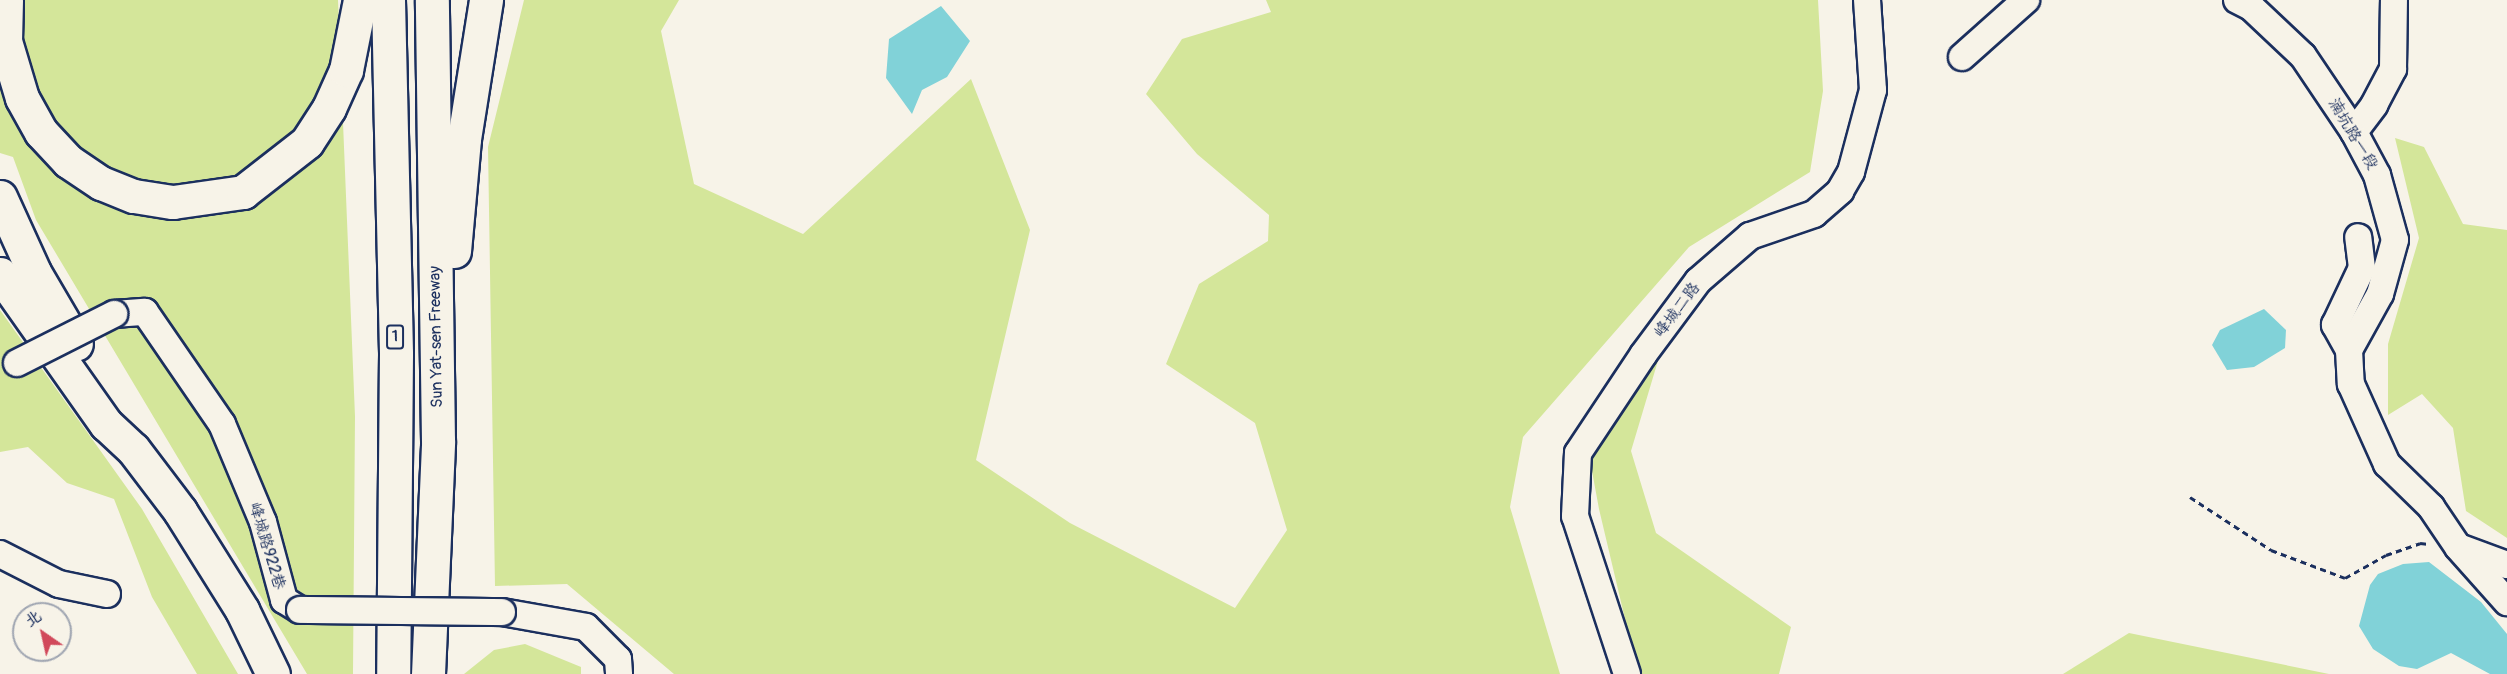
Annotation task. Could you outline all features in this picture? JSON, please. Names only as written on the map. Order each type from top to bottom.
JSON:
[{"type":"highway","points":[[6,0],[5,41],[22,98],[41,132],[68,161],[101,183],[134,196],[173,202],[243,192],[307,142],[329,108],[346,70],[360,0]]},
{"type":"highway","name":"1","points":[[388,0],[396,354],[393,674]]},
{"type":"highway","name":"Sun Yat-sen Freeway","points":[[428,674],[438,441],[432,0]]},
{"type":"highway","points":[[438,441],[464,139],[486,0]]},
{"type":"highway","points":[[0,197],[34,272],[121,415],[133,449]]},
{"type":"highway","points":[[0,274],[106,424],[133,449],[180,511],[242,610],[273,674]]},
{"type":"street","name":"峰城二路","points":[[1627,674],[1575,516],[1578,453],[1642,355],[1698,281],[1750,236],[1814,214],[1840,191],[1851,172],[1873,90],[1867,0]]},
{"type":"street","points":[[1962,57],[2026,0]]},
{"type":"street","name":"湳坑路一段","points":[[2237,0],[2252,7],[2303,56],[2354,132],[2377,175],[2395,240],[2380,294],[2349,350]]},
{"type":"street","points":[[2354,132],[2374,105],[2394,69],[2394,0]]},
{"type":"street","points":[[2358,237],[2362,268],[2335,325],[2349,350],[2351,384],[2387,464],[2431,507],[2458,547],[2507,602]]},
{"type":"street","name":"峰城路922巷","points":[[9,364],[114,314],[145,312],[222,424],[262,522],[284,600],[300,610],[502,612],[586,627],[618,659],[619,674]]},
{"type":"street","points":[[2458,547],[2507,565]]},
{"type":"street","points":[[0,554],[59,584],[107,594]]},
{"type":"path","points":[[2190,497],[2271,550],[2345,578],[2386,555],[2420,543],[2458,547]]},
{"type":"green space","points":[[0,0],[338,0],[355,416],[353,674],[307,674],[36,220],[13,157],[0,153]]},
{"type":"green space","points":[[524,0],[679,0],[661,31],[694,184],[803,234],[971,79],[1030,230],[976,460],[1070,523],[1235,608],[1287,530],[1255,423],[1166,364],[1199,284],[1268,241],[1269,215],[1197,154],[1146,94],[1182,39],[1271,12],[1266,0],[1818,0],[1823,91],[1810,172],[1689,247],[1523,437],[1510,507],[1560,674],[674,674],[567,584],[495,586],[488,147]]},
{"type":"green space","points":[[2395,138],[2424,147],[2463,224],[2507,230],[2507,538],[2466,511],[2453,428],[2422,394],[2388,415],[2388,344],[2419,238]]},
{"type":"green space","points":[[0,310],[142,509],[238,674],[197,674],[152,597],[114,499],[67,483],[28,447],[0,452]]},
{"type":"green space","points":[[1660,354],[1631,451],[1656,533],[1791,627],[1779,674],[1638,674],[1599,509],[1587,444]]},
{"type":"green space","points":[[2129,633],[2329,674],[2063,674]]},
{"type":"green space","points":[[525,644],[581,667],[581,674],[464,674],[494,650]]},
{"type":"water","points":[[941,6],[970,41],[947,77],[922,90],[912,114],[886,78],[889,39]]},
{"type":"water","points":[[2264,309],[2286,330],[2285,348],[2254,367],[2227,370],[2212,345],[2220,330]]},
{"type":"water","points":[[2429,562],[2481,602],[2507,634],[2507,674],[2490,674],[2451,653],[2417,669],[2399,666],[2373,649],[2359,626],[2370,585],[2378,574],[2403,564]]}]
